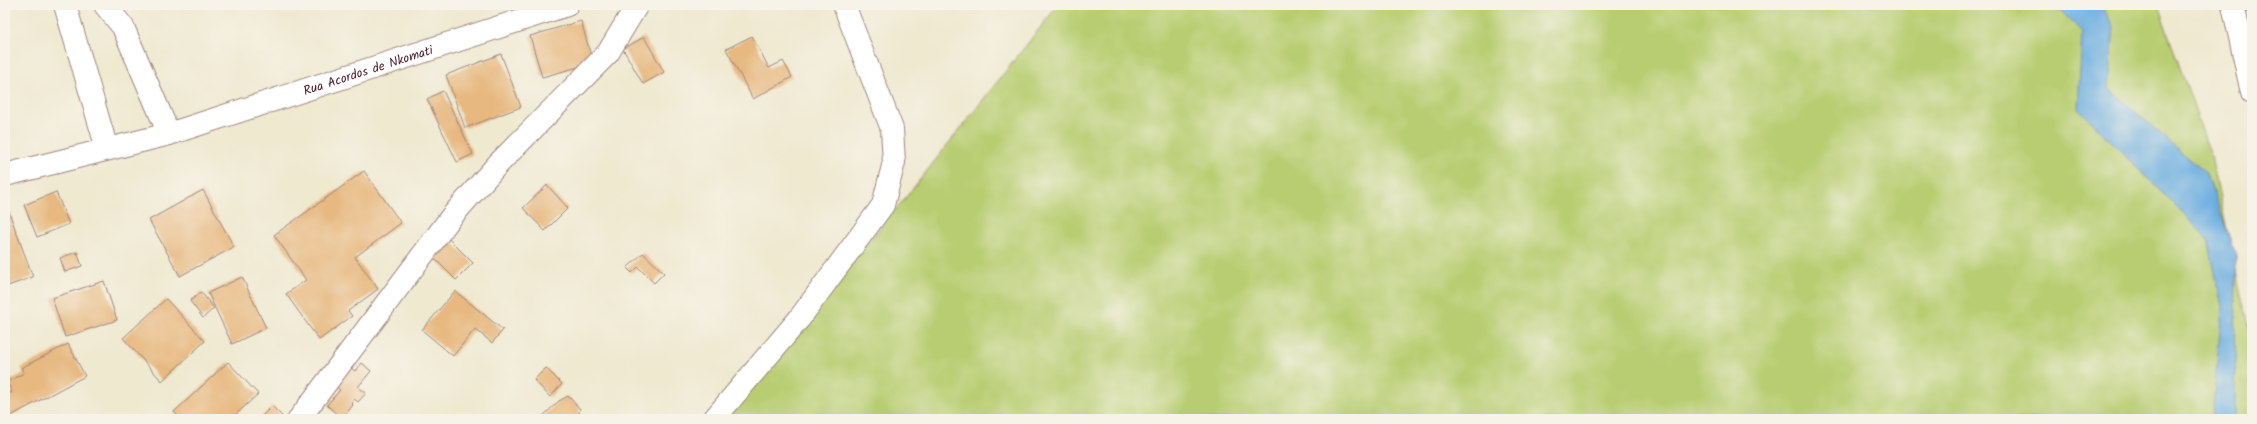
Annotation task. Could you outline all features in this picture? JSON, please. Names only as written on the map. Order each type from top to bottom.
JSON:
[{"type":"street","points":[[65,5],[107,148]]},
{"type":"street","points":[[105,5],[123,27],[169,134]]},
{"type":"street","name":"Rua Acordos de Nkomati","points":[[5,175],[107,148],[169,134],[567,5]]},
{"type":"street","points":[[299,419],[452,216],[498,164],[608,53],[637,5]]},
{"type":"street","points":[[714,419],[799,319],[883,205],[894,162],[892,129],[844,5]]},
{"type":"street","points":[[2232,5],[2246,39],[2252,93]]},
{"type":"green space","points":[[1058,5],[2158,5],[2211,156],[2252,345],[2252,419],[719,419],[907,196]]},
{"type":"water","points":[[2055,5],[2101,5],[2114,26],[2109,89],[2207,174],[2236,256],[2235,419],[2212,419],[2222,307],[2208,239],[2078,108],[2082,32]]},
{"type":"building","points":[[581,21],[593,63],[542,77],[530,36]]},
{"type":"building","points":[[752,36],[769,68],[783,61],[792,77],[753,99],[726,49]]},
{"type":"building","points":[[644,37],[664,72],[643,84],[623,49]]},
{"type":"building","points":[[501,54],[521,107],[465,128],[446,75]]},
{"type":"building","points":[[443,91],[473,154],[457,162],[427,99]]},
{"type":"building","points":[[364,171],[401,223],[355,257],[378,289],[348,311],[352,316],[319,340],[286,294],[306,280],[274,235]]},
{"type":"building","points":[[547,185],[568,208],[545,231],[523,208]]},
{"type":"building","points":[[203,190],[234,247],[180,276],[149,220]]},
{"type":"building","points":[[56,192],[69,224],[37,237],[24,205]]},
{"type":"building","points":[[5,207],[7,207],[33,277],[5,287]]},
{"type":"building","points":[[448,238],[473,263],[456,280],[431,255]]},
{"type":"building","points":[[77,252],[82,266],[65,272],[60,258]]},
{"type":"building","points":[[643,253],[664,273],[654,283],[638,267],[632,273],[627,268]]},
{"type":"building","points":[[242,277],[266,328],[232,344],[208,293]]},
{"type":"building","points":[[104,281],[117,320],[65,337],[52,298]]},
{"type":"building","points":[[455,291],[503,330],[492,343],[475,329],[453,356],[422,330]]},
{"type":"building","points":[[201,292],[214,308],[203,318],[190,301]]},
{"type":"building","points":[[166,299],[205,341],[162,381],[123,338]]},
{"type":"building","points":[[68,344],[85,376],[5,419],[5,396],[12,392],[7,382],[24,373],[21,368]]},
{"type":"building","points":[[228,362],[258,394],[231,419],[181,419],[174,412]]},
{"type":"building","points":[[362,363],[371,371],[358,387],[366,393],[358,402],[354,399],[351,403],[353,405],[342,419],[327,405],[340,390],[336,386],[351,368],[355,371]]},
{"type":"building","points":[[546,368],[562,384],[550,397],[534,380]]},
{"type":"building","points":[[568,396],[580,409],[577,419],[545,419],[543,416],[559,401]]},
{"type":"building","points":[[272,406],[283,417],[281,419],[259,419]]}]
